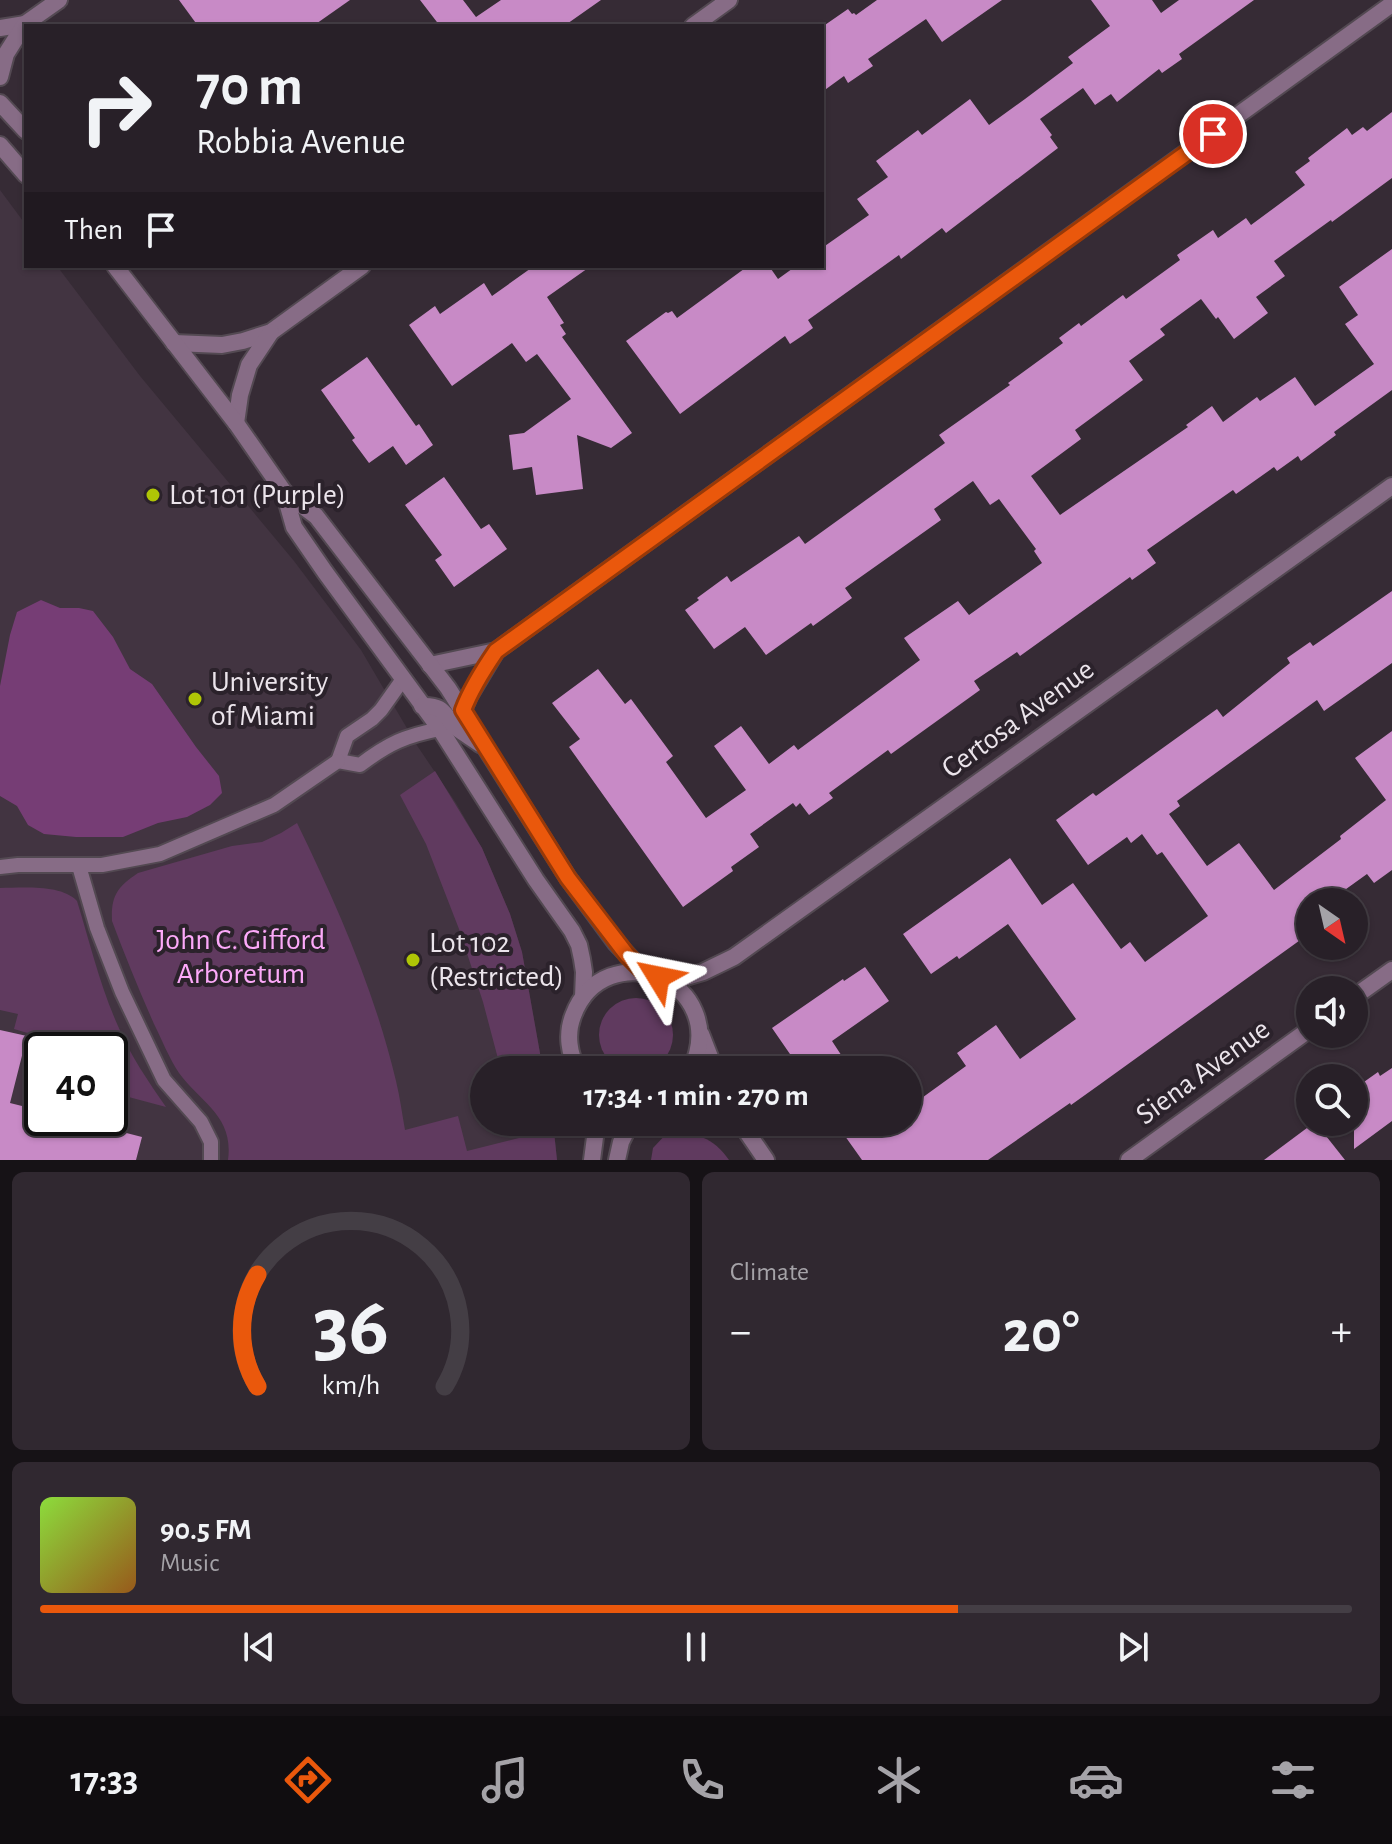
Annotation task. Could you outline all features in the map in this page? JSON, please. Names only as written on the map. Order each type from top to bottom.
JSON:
[{"type":"street","points":[[25,24],[59,0]]},
{"type":"street","points":[[696,24],[729,0]]},
{"type":"street","points":[[463,710],[496,651],[1392,4]]},
{"type":"street","points":[[0,28],[24,24]]},
{"type":"street","points":[[0,77],[6,54],[24,26]]},
{"type":"street","points":[[0,103],[24,129]]},
{"type":"street","points":[[0,145],[24,173]]},
{"type":"street","points":[[117,268],[236,423],[284,492],[316,516],[430,665],[463,710],[568,878],[616,943],[645,973]]},
{"type":"street","points":[[174,343],[222,345],[271,332],[359,268]]},
{"type":"street","points":[[236,423],[249,365],[271,332]]},
{"type":"street","name":"Certosa Avenue","points":[[669,982],[717,967],[734,957],[1392,486]]},
{"type":"street","points":[[284,492],[294,527],[440,729],[529,871],[572,931],[582,959],[583,997]]},
{"type":"street","points":[[430,665],[496,651]]},
{"type":"street","points":[[422,706],[434,705],[445,712],[455,726],[488,750]]},
{"type":"street","points":[[1368,987],[1392,970]]},
{"type":"street","points":[[573,1056],[569,1035],[571,1021],[583,997],[606,979],[632,972],[645,973],[669,982],[691,1004],[710,1056]]},
{"type":"street","points":[[696,1056],[700,1031]]},
{"type":"street","name":"Siena Avenue","points":[[1129,1160],[1296,1039]]},
{"type":"street","points":[[592,1160],[595,1136]]},
{"type":"street","points":[[617,1160],[624,1136]]},
{"type":"street","points":[[748,1136],[766,1160]]},
{"type":"lane","points":[[0,867],[102,865],[160,854],[274,805],[338,761],[347,736],[381,710],[403,679]]},
{"type":"lane","points":[[338,761],[360,765],[399,740],[440,729]]},
{"type":"lane","points":[[79,866],[97,928],[127,1005],[164,1080],[201,1122],[211,1142],[211,1160]]},
{"type":"shaded area","name":"University of Miami","points":[[0,190],[24,222],[24,268],[59,268],[140,376],[294,561],[361,650],[418,747],[456,803],[482,848],[510,914],[522,952],[541,1056],[470,1056],[470,1136],[554,1136],[557,1160],[0,1160]]},
{"type":"shaded area","points":[[41,600],[60,608],[93,611],[113,637],[130,669],[152,684],[219,776],[222,793],[210,805],[187,817],[158,823],[123,837],[76,837],[44,834],[28,825],[17,806],[0,796],[0,686],[10,635],[17,612]]},
{"type":"green space","points":[[435,771],[482,848],[510,914],[522,952],[541,1056],[497,1056],[459,929],[426,844],[400,795]]},
{"type":"green space","name":"John C. Gifford Arboretum","points":[[297,823],[340,917],[377,1015],[405,1130],[458,1116],[467,1151],[518,1136],[554,1136],[557,1160],[228,1160],[229,1145],[221,1121],[179,1073],[154,1024],[112,921],[113,905],[120,888],[138,873],[232,846],[262,842]]},
{"type":"green space","name":"John C. Gifford Arboretum","points":[[0,888],[51,889],[70,896],[77,901],[101,980],[121,1032],[24,1032],[14,1029],[18,1014],[0,1010]]},
{"type":"green space","points":[[629,998],[643,998],[657,1004],[667,1014],[673,1028],[673,1042],[667,1056],[605,1056],[599,1042],[599,1028],[605,1014],[615,1004]]},
{"type":"green space","name":"John C. Gifford Arboretum","points":[[128,1046],[146,1078],[166,1107],[128,1097]]},
{"type":"green space","points":[[664,1136],[697,1136],[717,1146],[729,1160],[651,1160],[653,1148]]},
{"type":"building","points":[[179,0],[350,0],[316,24],[197,24]]},
{"type":"building","points":[[420,0],[463,0],[476,17],[501,0],[601,0],[567,24],[438,24]]},
{"type":"building","points":[[877,0],[1002,0],[942,42],[926,19],[868,59],[873,66],[848,83],[844,76],[824,91],[824,26],[848,9],[856,15]]},
{"type":"building","points":[[1091,0],[1152,0],[1161,13],[1179,0],[1254,0],[1179,54],[1182,59],[1162,73],[1159,69],[1117,102],[1111,94],[1095,105],[1083,88],[1040,119],[1058,148],[946,233],[942,228],[901,259],[899,255],[808,320],[813,328],[802,336],[790,344],[785,336],[680,414],[626,341],[666,312],[672,311],[677,318],[745,268],[770,268],[778,279],[793,268],[824,268],[824,247],[869,215],[857,199],[888,177],[876,161],[918,130],[922,135],[970,99],[989,125],[1073,63],[1068,57],[1110,26]]},
{"type":"building","points":[[1392,112],[1392,178],[1274,261],[1285,276],[1256,297],[1268,313],[1234,339],[1201,299],[1160,329],[1165,335],[1129,361],[1143,380],[1075,430],[1081,439],[1031,476],[1060,515],[1188,427],[1186,425],[1212,406],[1223,422],[1257,397],[1260,401],[1295,377],[1315,406],[1374,364],[1345,324],[1358,315],[1339,287],[1392,249],[1392,390],[1334,432],[1336,435],[1301,461],[1298,456],[1277,471],[1274,467],[1236,494],[1233,490],[1147,550],[1156,563],[1132,580],[1130,577],[1020,656],[1017,652],[974,681],[980,690],[891,754],[888,750],[829,793],[833,798],[809,815],[800,803],[796,807],[793,803],[750,834],[759,847],[731,867],[733,871],[683,907],[569,747],[580,739],[552,703],[598,669],[625,704],[631,699],[673,756],[666,762],[706,818],[746,790],[714,746],[741,726],[769,764],[794,745],[798,750],[920,660],[904,638],[958,601],[969,615],[1042,563],[1034,551],[1036,549],[999,499],[990,505],[973,481],[934,509],[941,520],[845,588],[852,598],[766,655],[745,627],[714,649],[685,610],[727,576],[731,582],[799,536],[805,544],[945,443],[939,435],[1063,343],[1059,338],[1079,323],[1081,326],[1123,295],[1126,299],[1180,260],[1177,255],[1213,230],[1218,238],[1246,218],[1251,225],[1305,185],[1295,172],[1310,161],[1308,158],[1347,128],[1352,135],[1363,127],[1367,131]]},
{"type":"building","points":[[531,268],[588,268],[547,297],[564,323],[560,325],[566,334],[562,337],[632,433],[611,448],[577,435],[583,489],[536,495],[532,467],[513,470],[509,435],[524,433],[571,399],[537,354],[526,362],[512,343],[452,386],[409,325],[435,306],[440,314],[484,283],[492,296]]},
{"type":"building","points":[[367,357],[433,445],[406,465],[393,446],[369,463],[321,390]]},
{"type":"building","points":[[444,477],[481,529],[489,524],[507,549],[454,587],[435,560],[442,555],[405,505]]},
{"type":"building","points":[[1392,591],[1392,663],[1324,711],[1317,700],[1177,801],[1180,806],[1169,814],[1207,866],[1239,843],[1274,890],[1386,800],[1355,758],[1392,731],[1392,870],[1374,883],[1367,874],[1348,888],[1296,888],[1296,943],[1071,1105],[988,1160],[862,1160],[845,1136],[922,1136],[922,1098],[966,1066],[957,1053],[996,1025],[1020,1059],[1076,1019],[1008,924],[959,959],[957,956],[931,974],[903,934],[1010,858],[1042,905],[1073,883],[1121,949],[1130,942],[1145,962],[1208,916],[1162,852],[1157,855],[1142,834],[1131,843],[1127,837],[1088,865],[1056,820],[1093,793],[1096,796],[1217,709],[1223,717],[1290,663],[1287,658],[1310,642],[1313,646]]},
{"type":"building","points":[[865,967],[889,1001],[832,1041],[842,1056],[791,1056],[772,1028]]},
{"type":"building","points":[[0,1030],[24,1035],[24,1048],[10,1103],[24,1106],[24,1136],[128,1136],[128,1133],[142,1137],[136,1160],[0,1160]]},
{"type":"building","points":[[1392,1068],[1392,1121],[1354,1149],[1354,1136],[1368,1136],[1368,1079],[1378,1072],[1380,1076]]},
{"type":"building","points":[[1296,1136],[1326,1136],[1345,1160],[1264,1160]]},
{"type":"place","name":"Lot 101 (Purple)","points":[[153,495]]},
{"type":"place","name":"University of Miami","points":[[195,699]]},
{"type":"place","name":"Lot 102 (Restricted)","points":[[413,960]]},
{"type":"route","points":[[658,977],[645,973],[616,943],[568,878],[463,710],[483,670],[496,651],[1213,134]]}]
